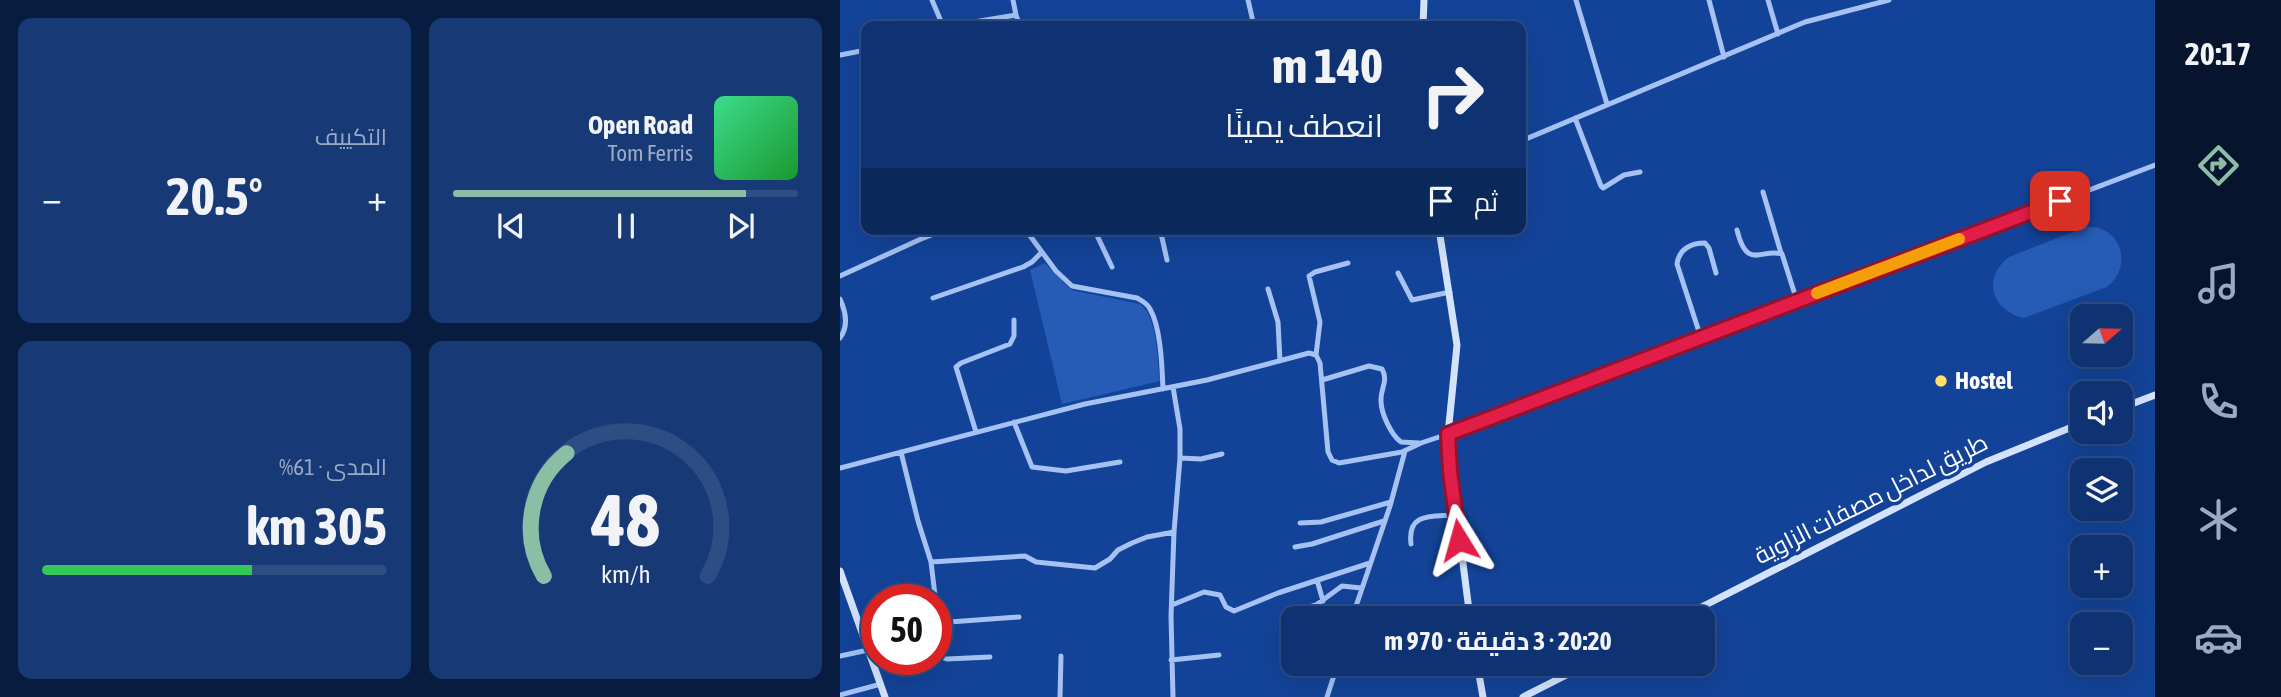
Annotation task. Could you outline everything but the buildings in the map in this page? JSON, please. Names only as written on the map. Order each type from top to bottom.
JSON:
[{"type":"street","points":[[932,0],[941,21]]},
{"type":"street","points":[[1013,0],[1018,21]]},
{"type":"street","points":[[1248,0],[1253,21]]},
{"type":"street","points":[[1423,21],[1424,0]]},
{"type":"street","points":[[1576,0],[1607,104]]},
{"type":"street","points":[[1709,0],[1724,57]]},
{"type":"street","points":[[1768,0],[1778,34]]},
{"type":"street","points":[[1526,139],[1805,22],[1889,0]]},
{"type":"street","points":[[983,21],[1016,15]]},
{"type":"street","points":[[840,55],[861,51]]},
{"type":"street","points":[[1575,118],[1601,186],[1605,187],[1624,175],[1640,172]]},
{"type":"street","points":[[840,468],[1108,398],[1173,387],[1309,353],[1320,359],[1328,452],[1332,460],[1339,463],[1405,451],[2155,165]]},
{"type":"street","points":[[1763,192],[1797,301]]},
{"type":"street","points":[[1737,230],[1743,247],[1753,255],[1781,253]]},
{"type":"street","points":[[840,276],[931,235]]},
{"type":"street","points":[[1029,235],[1041,253],[1072,286],[1137,298],[1146,303],[1154,321],[1163,389]]},
{"type":"street","points":[[1097,235],[1112,267]]},
{"type":"street","points":[[1161,235],[1167,260]]},
{"type":"street","points":[[1440,235],[1457,356],[1448,434],[1450,471],[1468,606]]},
{"type":"street","points":[[1701,338],[1677,260],[1688,247],[1705,243],[1716,273]]},
{"type":"street","points":[[933,298],[1023,267],[1041,253]]},
{"type":"street","points":[[1316,355],[1320,323],[1309,276],[1348,262]]},
{"type":"street","points":[[1398,273],[1412,300],[1450,292]]},
{"type":"street","points":[[1268,289],[1278,322],[1280,361]]},
{"type":"street","points":[[840,299],[845,311],[846,327],[840,338]]},
{"type":"street","points":[[976,432],[956,368],[961,363],[1010,344],[1014,336],[1014,320]]},
{"type":"street","points":[[1322,380],[1369,366],[1381,369],[1385,377],[1380,401],[1395,437],[1406,443],[1421,443]]},
{"type":"street","points":[[1173,387],[1180,429],[1172,605],[1173,697]]},
{"type":"street","points":[[2133,403],[2155,395]]},
{"type":"street","points":[[1014,422],[1032,467],[1066,471],[1120,462]]},
{"type":"street","name":"طريق لداخل مصفات الزاوية","points":[[1704,606],[1986,462],[2070,428]]},
{"type":"street","points":[[1356,606],[1391,502],[1405,451]]},
{"type":"street","points":[[901,452],[931,562],[933,584]]},
{"type":"street","points":[[1180,458],[1201,459],[1222,454]]},
{"type":"street","points":[[1300,523],[1321,522],[1391,502]]},
{"type":"street","points":[[1411,544],[1409,534],[1420,518],[1455,515]]},
{"type":"street","points":[[1295,547],[1384,521]]},
{"type":"street","points":[[931,562],[1025,556],[1036,562],[1095,568],[1132,543],[1147,537],[1174,533]]},
{"type":"street","points":[[1172,605],[1207,592],[1219,594],[1228,609],[1234,611],[1370,563]]},
{"type":"street","points":[[840,571],[861,630]]},
{"type":"street","points":[[1317,580],[1323,601]]},
{"type":"street","points":[[1309,606],[1323,601],[1342,586],[1361,588]]},
{"type":"street","points":[[952,622],[1019,617]]},
{"type":"street","points":[[840,656],[861,652]]},
{"type":"street","points":[[1171,660],[1219,655]]},
{"type":"street","points":[[1060,697],[1061,656]]},
{"type":"street","points":[[952,658],[990,657]]},
{"type":"street","points":[[878,675],[885,697]]},
{"type":"street","points":[[1328,697],[1334,676]]},
{"type":"street","points":[[1479,676],[1483,697]]},
{"type":"street","points":[[1523,697],[1564,676]]},
{"type":"street","points":[[840,695],[881,684]]},
{"type":"shaded area","points":[[2085,227],[2107,232],[2120,248],[2120,268],[2107,287],[2024,318],[2004,308],[1994,293],[1993,284],[2000,265],[2009,257]]},
{"type":"shaded area","points":[[1045,263],[1071,290],[1140,304],[1146,310],[1153,329],[1160,381],[1062,404],[1030,270]]},
{"type":"slow traffic","points":[[1817,293],[1959,239]]},
{"type":"place","name":"Hostel","points":[[1941,381]]},
{"type":"route","points":[[1459,540],[1448,434],[2060,201]]}]
